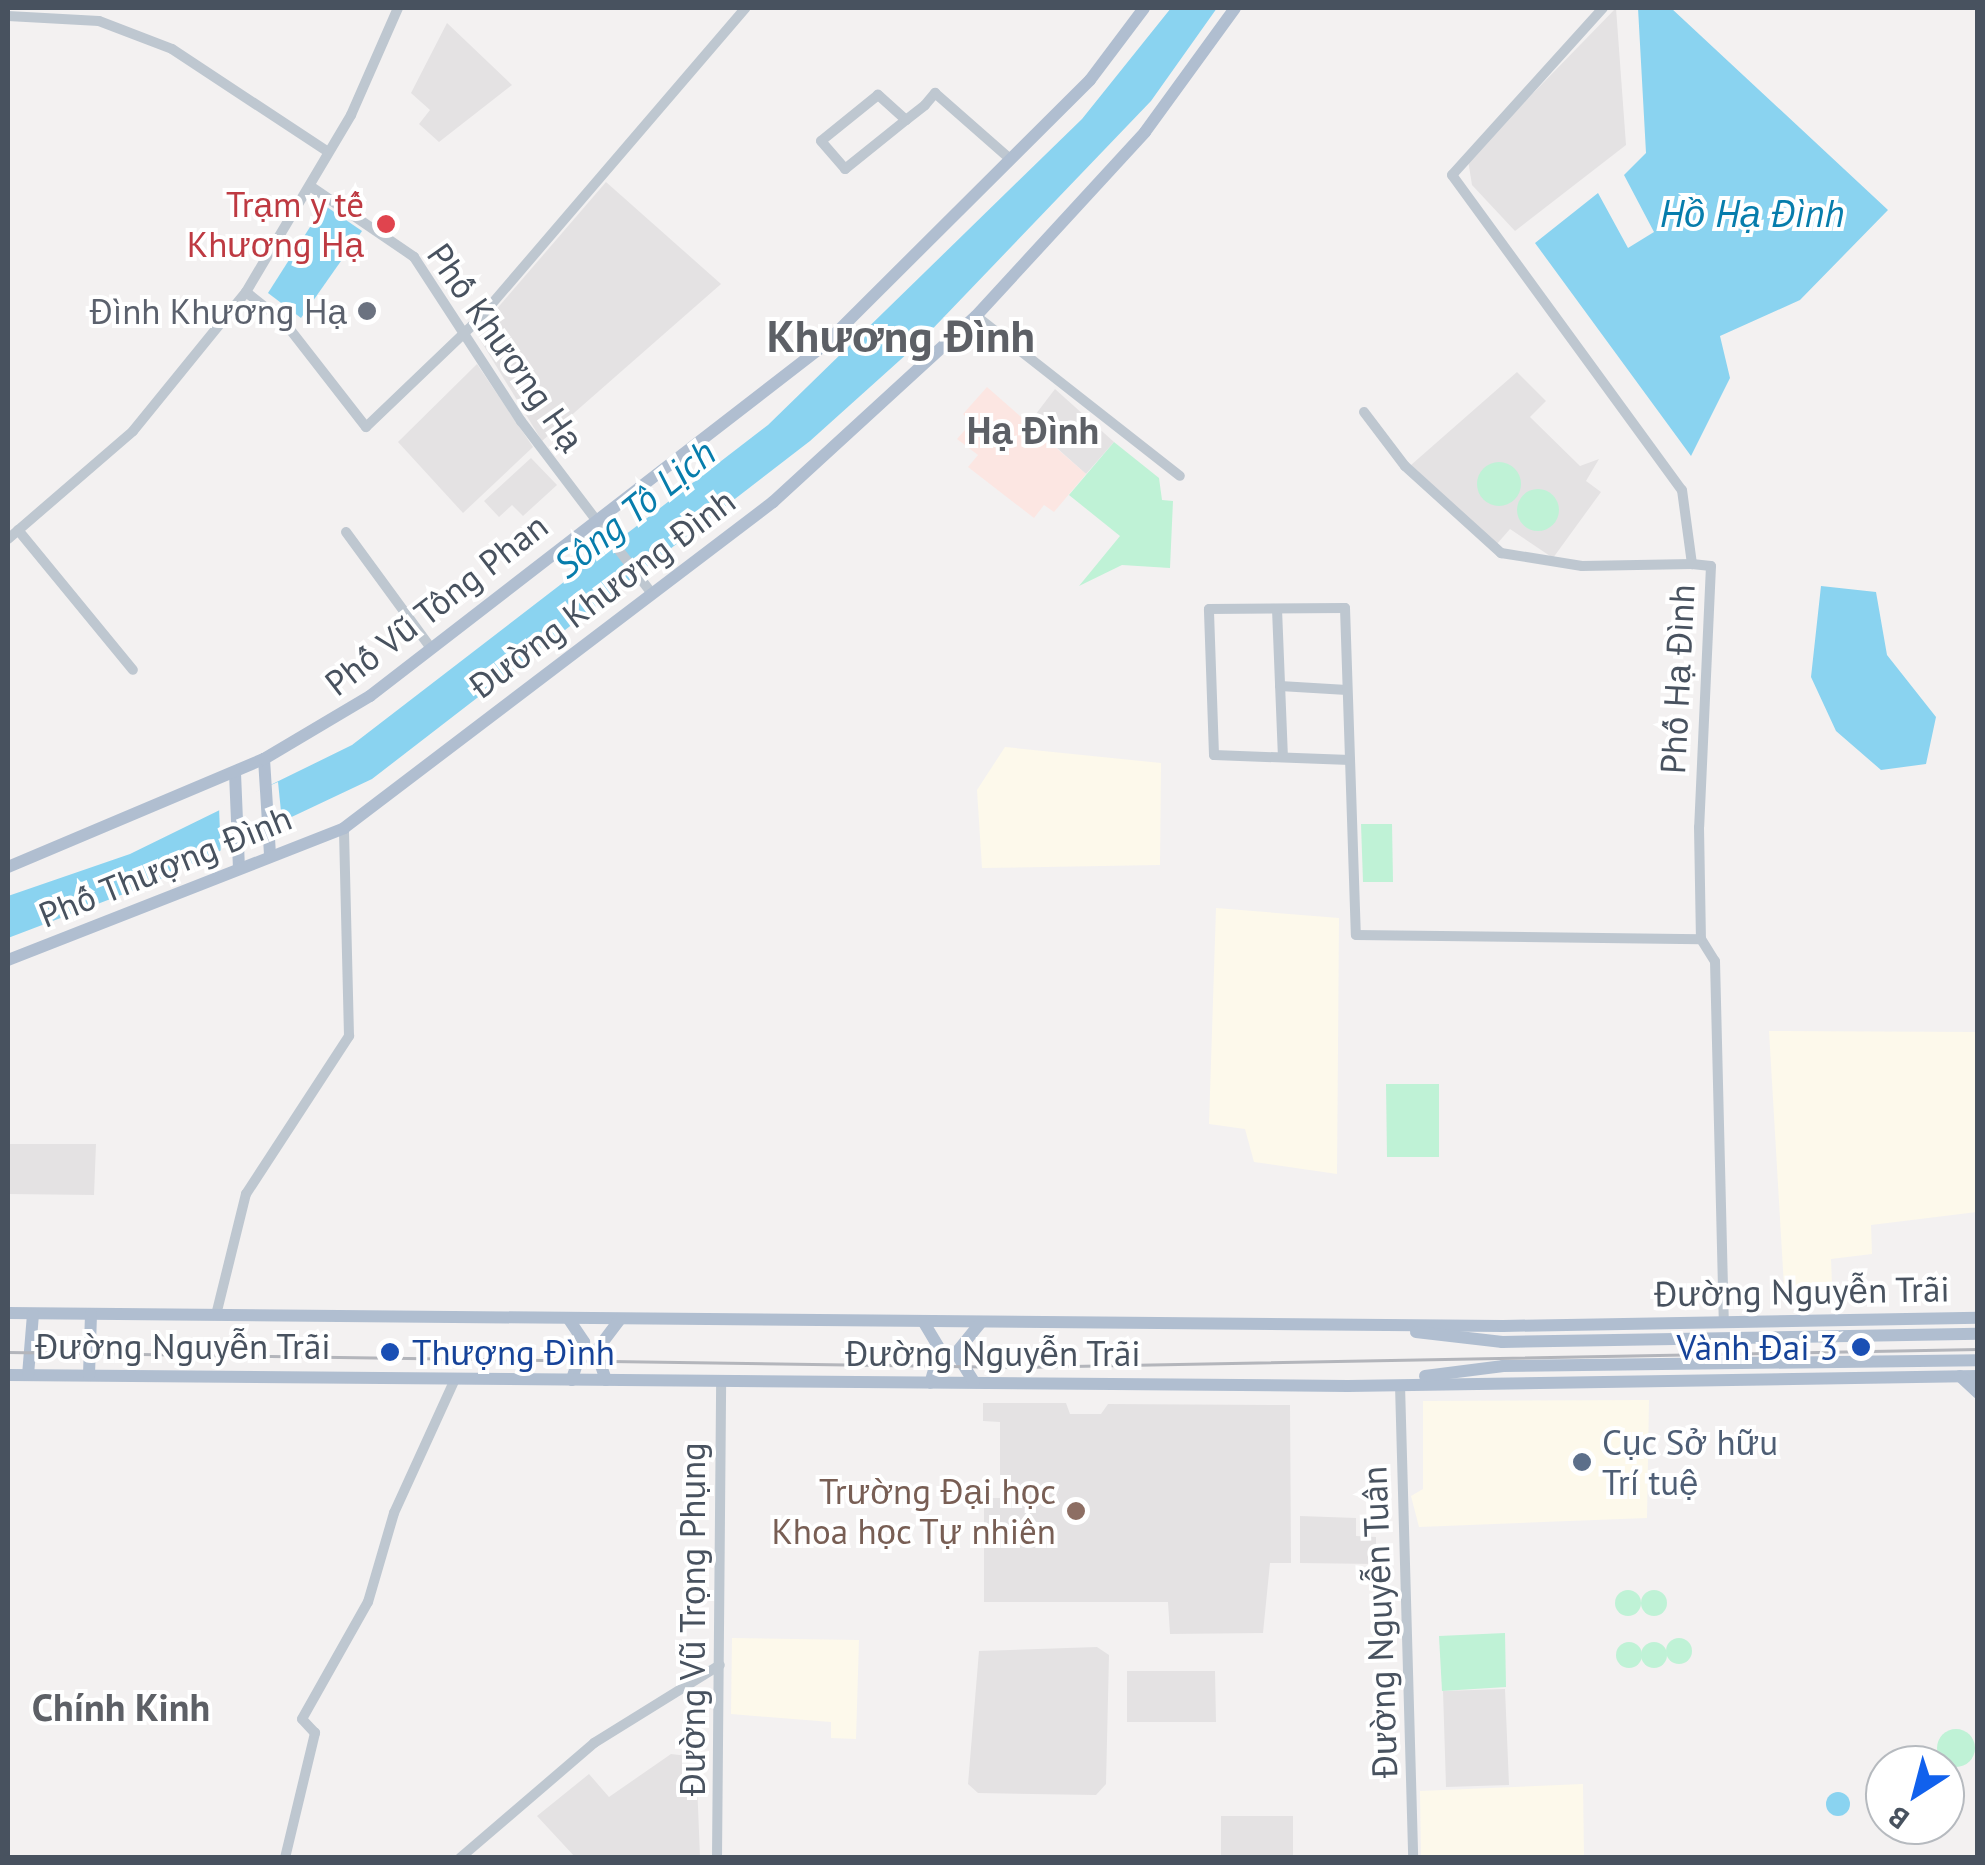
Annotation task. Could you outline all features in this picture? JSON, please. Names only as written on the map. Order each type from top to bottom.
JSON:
[{"type":"main road","name":"Phố Vũ Tông Phan","points":[[8,866],[235,773],[328,726],[601,523],[823,346],[1111,56],[1144,8]]},
{"type":"main road","name":"Đường Khương Đình","points":[[344,828],[647,587],[773,502],[976,316],[1189,80],[1235,8]]},
{"type":"main road","points":[[264,760],[270,848]]},
{"type":"main road","points":[[235,773],[239,868]]},
{"type":"main road","name":"Phố Thượng Đình","points":[[8,960],[239,868],[270,848],[344,828]]},
{"type":"main road","name":"Đường Nguyễn Trãi","points":[[8,1314],[1349,1325],[1974,1315]]},
{"type":"main road","points":[[28,1375],[33,1314]]},
{"type":"main road","points":[[89,1376],[91,1314]]},
{"type":"main road","points":[[568,1318],[584,1342],[572,1380]]},
{"type":"main road","points":[[606,1380],[596,1351],[620,1319]]},
{"type":"main road","points":[[923,1321],[940,1349],[930,1383]]},
{"type":"main road","points":[[976,1383],[956,1353],[982,1322]]},
{"type":"main road","points":[[1349,1325],[1502,1342],[1978,1334]]},
{"type":"main road","points":[[1348,1386],[1503,1366],[1978,1360]]},
{"type":"main road","name":"Đường Nguyễn Trãi","points":[[8,1375],[1348,1386],[1978,1376]]},
{"type":"main road","points":[[1960,1376],[1978,1393]]},
{"type":"street","points":[[8,540],[133,431],[246,292],[310,186],[398,8]]},
{"type":"street","points":[[246,292],[286,323],[366,428],[463,330],[745,8]]},
{"type":"street","name":"Phố Hạ Đình","points":[[1603,8],[1452,175],[1682,490],[1692,564],[1711,566],[1699,692],[1701,940],[1715,961],[1724,1322]]},
{"type":"street","points":[[8,16],[100,21],[172,49],[328,152]]},
{"type":"street","points":[[906,120],[878,95],[820,140],[845,169],[906,120],[934,93],[1010,159]]},
{"type":"street","name":"Phố Khương Hạ","points":[[310,186],[414,257],[647,587]]},
{"type":"street","points":[[976,316],[1180,476]]},
{"type":"street","points":[[1364,412],[1405,466],[1502,554],[1582,566],[1692,564]]},
{"type":"street","points":[[18,530],[133,670]]},
{"type":"street","points":[[346,532],[431,648]]},
{"type":"street","points":[[1350,760],[1214,755],[1209,735],[1209,610],[1345,608],[1356,935],[1701,940]]},
{"type":"street","points":[[1278,609],[1283,757]]},
{"type":"street","points":[[1280,686],[1347,690]]},
{"type":"street","points":[[216,1315],[246,1194],[348,1036],[344,828]]},
{"type":"street","points":[[285,1858],[314,1733],[302,1718],[368,1602],[394,1513],[455,1378]]},
{"type":"street","name":"Đường Vũ Trọng Phụng","points":[[718,1858],[721,1381]]},
{"type":"street","name":"Đường Nguyễn Tuân","points":[[1400,1385],[1413,1858]]},
{"type":"street","points":[[460,1858],[594,1743],[720,1665]]},
{"type":"shaded area","points":[[1616,8],[1626,145],[1515,231],[1472,185],[1468,160]]},
{"type":"shaded area","points":[[447,23],[512,85],[439,142],[419,124],[430,110],[411,93]]},
{"type":"shaded area","points":[[606,182],[721,284],[542,441],[476,333]]},
{"type":"shaded area","points":[[477,364],[533,447],[463,513],[398,442]]},
{"type":"shaded area","points":[[1517,372],[1546,401],[1530,417],[1580,466],[1599,459],[1586,481],[1601,492],[1553,558],[1510,529],[1496,545],[1411,465]]},
{"type":"shaded area","points":[[987,387],[1086,474],[1054,512],[1044,505],[1034,518],[968,467],[978,455],[957,439],[971,423],[963,414]]},
{"type":"shaded area","points":[[1055,389],[1114,442],[1086,474],[1029,423]]},
{"type":"shaded area","points":[[531,458],[557,485],[523,516],[512,505],[499,517],[484,501]]},
{"type":"shaded area","points":[[1005,747],[1161,763],[1160,865],[982,868],[977,790]]},
{"type":"shaded area","points":[[1216,908],[1339,918],[1337,1174],[1254,1162],[1245,1129],[1209,1124]]},
{"type":"shaded area","points":[[1769,1031],[1977,1032],[1977,1212],[1871,1225],[1872,1254],[1831,1259],[1832,1283],[1784,1287]]},
{"type":"shaded area","points":[[8,1144],[96,1144],[94,1195],[8,1194]]},
{"type":"shaded area","points":[[1649,1400],[1647,1518],[1419,1527],[1411,1496],[1423,1489],[1423,1401]]},
{"type":"shaded area","points":[[983,1403],[1066,1403],[1070,1414],[1101,1414],[1108,1404],[1290,1405],[1291,1563],[1270,1563],[1263,1633],[1170,1634],[1168,1602],[984,1602],[984,1498],[1000,1498],[1000,1422],[983,1421]]},
{"type":"shaded area","points":[[1300,1516],[1356,1518],[1356,1536],[1376,1537],[1376,1564],[1300,1563]]},
{"type":"shaded area","points":[[732,1638],[859,1640],[856,1739],[831,1738],[831,1722],[731,1714]]},
{"type":"shaded area","points":[[1097,1647],[1109,1655],[1106,1784],[1096,1795],[978,1793],[968,1784],[979,1651]]},
{"type":"shaded area","points":[[1127,1671],[1215,1671],[1216,1722],[1127,1722]]},
{"type":"shaded area","points":[[1505,1689],[1509,1785],[1446,1787],[1443,1691]]},
{"type":"shaded area","points":[[671,1754],[696,1757],[700,1857],[575,1857],[537,1816],[589,1774],[609,1797]]},
{"type":"shaded area","points":[[1583,1784],[1584,1857],[1421,1857],[1420,1791]]},
{"type":"shaded area","points":[[1221,1816],[1293,1816],[1293,1857],[1221,1857]]},
{"type":"green space","points":[[1114,442],[1159,478],[1162,500],[1173,501],[1170,568],[1122,565],[1079,586],[1120,536],[1069,495]]},
{"type":"green space","points":[[1499,462],[1514,469],[1521,484],[1514,499],[1499,506],[1484,499],[1477,484],[1484,469]]},
{"type":"green space","points":[[1538,489],[1553,495],[1559,510],[1553,525],[1538,531],[1523,525],[1517,510],[1523,495]]},
{"type":"green space","points":[[1361,824],[1392,824],[1393,882],[1363,882]]},
{"type":"green space","points":[[1386,1084],[1439,1084],[1439,1157],[1387,1157]]},
{"type":"green space","points":[[1628,1590],[1637,1594],[1641,1603],[1637,1612],[1628,1616],[1619,1612],[1615,1603],[1619,1594]]},
{"type":"green space","points":[[1654,1590],[1663,1594],[1667,1603],[1663,1612],[1654,1616],[1645,1612],[1641,1603],[1645,1594]]},
{"type":"green space","points":[[1505,1633],[1506,1687],[1442,1691],[1439,1636]]},
{"type":"green space","points":[[1679,1638],[1688,1642],[1692,1651],[1688,1660],[1679,1664],[1670,1660],[1666,1651],[1670,1642]]},
{"type":"green space","points":[[1629,1642],[1638,1646],[1642,1655],[1638,1664],[1629,1668],[1620,1664],[1616,1655],[1620,1646]]},
{"type":"green space","points":[[1654,1642],[1663,1646],[1667,1655],[1663,1664],[1654,1668],[1645,1664],[1641,1655],[1645,1646]]},
{"type":"green space","points":[[1956,1729],[1970,1734],[1974,1755],[1965,1765],[1965,1745],[1937,1745],[1942,1734]]},
{"type":"water","points":[[1171,8],[1217,8],[1151,101],[919,343],[810,441],[372,779],[150,884],[8,938],[8,896],[130,854],[352,745],[768,425],[1082,119]]},
{"type":"water","name":"Hồ Hạ Đình","points":[[1638,8],[1671,8],[1888,210],[1800,300],[1720,336],[1730,378],[1691,456],[1535,243],[1598,193],[1628,248],[1654,232],[1624,175],[1646,153]]},
{"type":"water","points":[[324,205],[362,231],[301,318],[268,293]]},
{"type":"water","points":[[1821,586],[1876,592],[1887,655],[1936,717],[1926,764],[1881,770],[1836,731],[1811,677]]},
{"type":"water","points":[[1838,1792],[1850,1804],[1838,1816],[1826,1804]]},
{"type":"pier","points":[[278,782],[283,831],[221,858],[219,807]]},
{"type":"railway","points":[[8,1352],[1018,1367],[1978,1349]]},
{"type":"place","name":"Trạm y tế Khương Hạ","points":[[386,224]]},
{"type":"place","name":"Đình Khương Hạ","points":[[367,311]]},
{"type":"place","name":"Vành Đai 3","points":[[1861,1347]]},
{"type":"place","name":"Thượng Đình","points":[[390,1352]]},
{"type":"place","name":"Cục Sở hữu Trí tuệ","points":[[1582,1462]]},
{"type":"place","name":"Trường Đại học Khoa học Tự nhiên","points":[[1076,1511]]},
{"type":"district","name":"Khương Đình","points":[[901,336]]},
{"type":"district","name":"Hạ Đình","points":[[1033,430]]},
{"type":"district","name":"Chính Kinh","points":[[121,1707]]},
{"type":"water label","name":"Sông Tô Lịch","points":[[634,508]]}]
